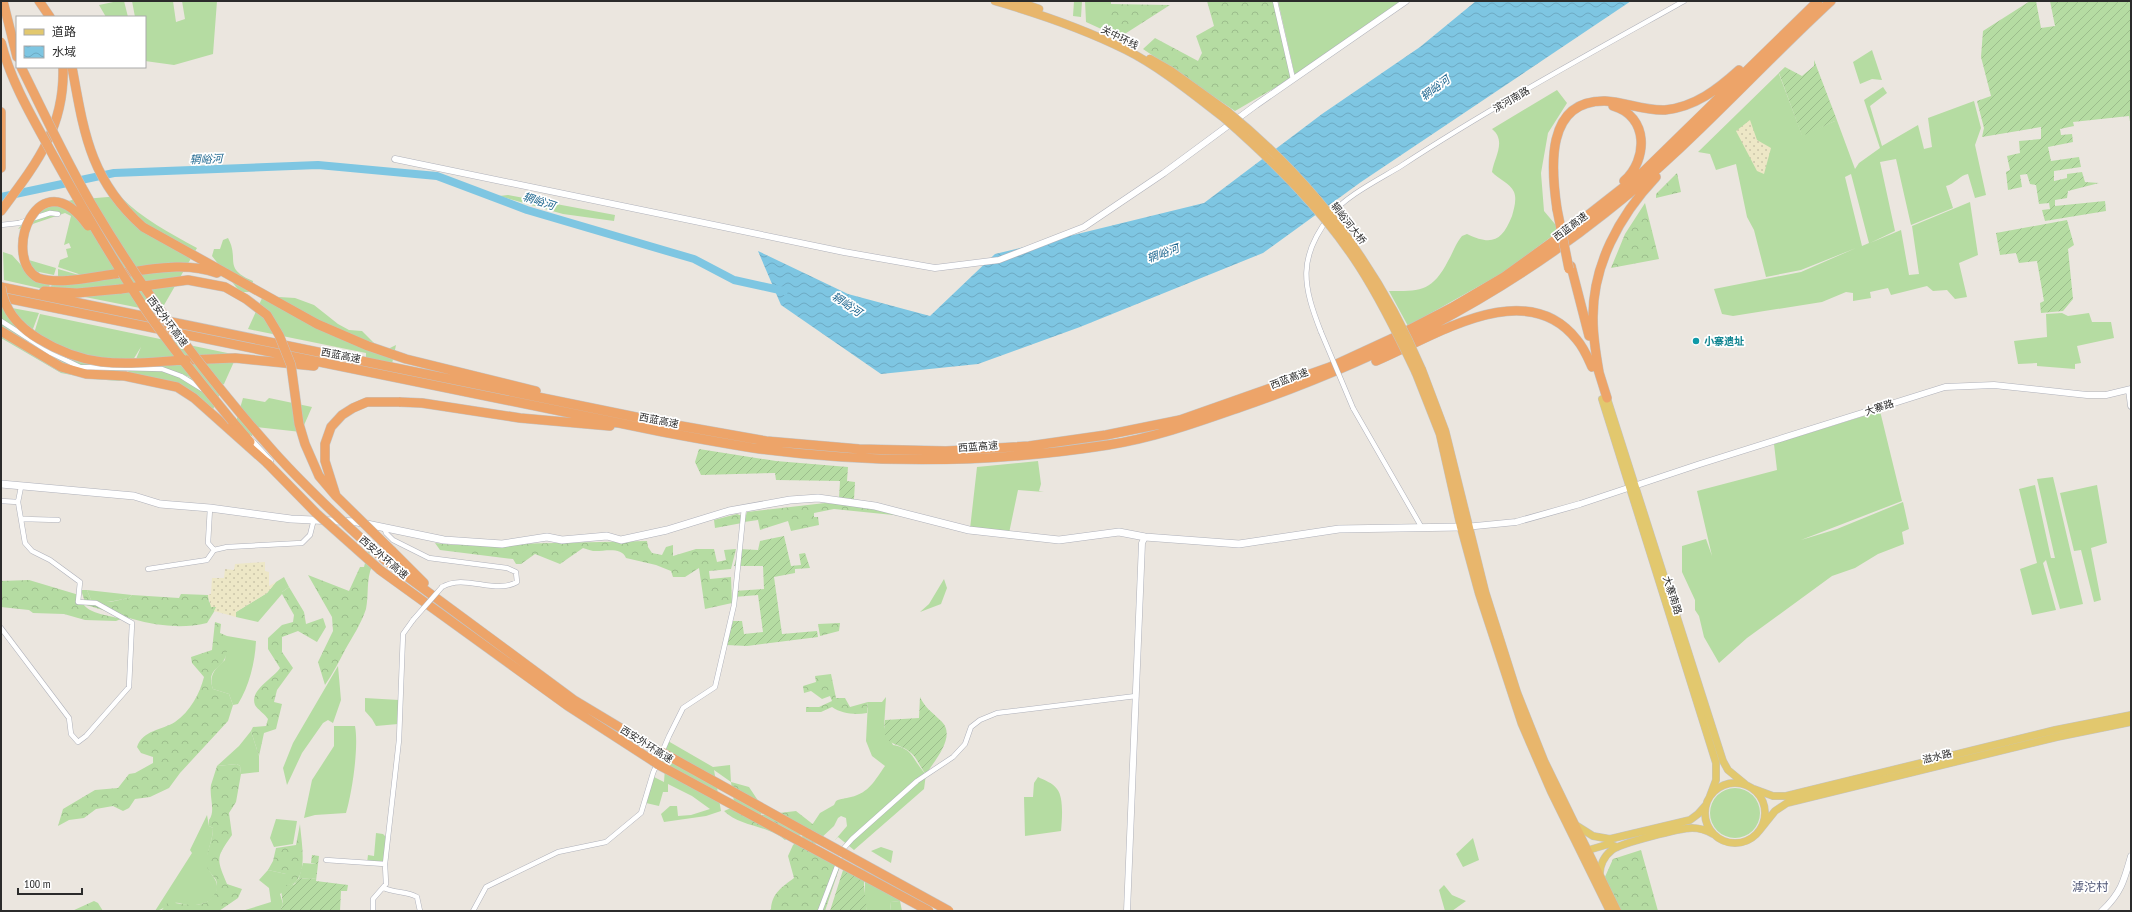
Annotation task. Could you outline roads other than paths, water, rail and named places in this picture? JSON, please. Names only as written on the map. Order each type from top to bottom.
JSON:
[{"type":"highway","points":[[3,1],[16,53]]},
{"type":"highway","points":[[40,1],[49,16]]},
{"type":"highway","name":"关中环线","points":[[995,1],[1070,25],[1128,50],[1226,115]]},
{"type":"highway","name":"关中环线","points":[[1016,1],[1072,20],[1129,47],[1171,71],[1226,115]]},
{"type":"highway","points":[[1605,399],[1570,268],[1558,208],[1553,173],[1553,150],[1560,129],[1573,112],[1586,104],[1599,102],[1658,110],[1693,103],[1723,85],[1817,1]]},
{"type":"highway","name":"西蓝高速","points":[[402,374],[670,424],[782,442],[859,450],[946,451],[1029,446],[1106,435],[1180,420],[1330,367],[1395,338],[1504,277],[1585,218],[1643,172],[1817,1]]},
{"type":"highway","name":"西蓝高速","points":[[1,287],[663,432],[760,449],[855,458],[944,459],[1028,454],[1110,445],[1183,427],[1293,388],[1360,362],[1395,346],[1462,311],[1559,248],[1607,212],[1656,171],[1723,108],[1793,36],[1831,1]]},
{"type":"highway","name":"西安外环高速","points":[[1,42],[6,64],[34,119],[83,209],[137,296],[205,388],[268,463],[316,513],[380,570],[531,681],[656,763],[929,911]]},
{"type":"highway","name":"西安外环高速","points":[[22,68],[92,204],[145,289],[216,382],[275,453],[342,521],[386,561],[442,601],[514,658],[574,700],[662,752],[949,911]]},
{"type":"highway","points":[[1,211],[44,150],[59,115],[62,96],[63,68]]},
{"type":"highway","points":[[72,68],[86,137],[95,164],[106,185],[124,210],[143,226],[317,324],[368,346],[406,359],[670,424]]},
{"type":"highway","points":[[1558,208],[1556,157],[1558,146],[1566,127],[1575,116],[1587,108],[1603,105],[1621,110],[1634,121],[1640,131],[1642,144],[1640,156],[1627,179],[1585,218]]},
{"type":"highway","points":[[1596,369],[1593,335],[1593,306],[1598,278],[1611,241],[1636,200],[1658,175],[1709,125],[1723,108]]},
{"type":"highway","points":[[1,112],[1,168]]},
{"type":"highway","name":"辋峪河大桥","points":[[1226,115],[1286,175],[1329,225],[1372,288],[1419,372],[1440,434],[1465,527]]},
{"type":"highway","points":[[14,234],[20,218],[27,210],[37,205],[48,202],[69,208],[84,221],[137,296]]},
{"type":"highway","points":[[14,247],[19,265],[28,273],[39,278],[56,281],[190,266],[241,282]]},
{"type":"highway","points":[[363,366],[235,358],[128,364],[95,362],[70,356],[52,348],[20,326],[8,308],[1,287],[77,293],[188,280],[225,287],[246,298],[267,315],[279,335],[291,365],[299,424],[305,444],[319,476],[336,496],[442,601]]},
{"type":"highway","name":"西蓝高速","points":[[1,297],[363,366]]},
{"type":"highway","points":[[1293,388],[1327,379],[1373,362],[1472,319],[1494,312],[1513,310],[1538,314],[1564,327],[1578,341],[1596,369]]},
{"type":"highway","points":[[1,330],[61,367],[86,374],[125,376],[177,387],[194,398],[268,463]]},
{"type":"highway","points":[[336,496],[325,461],[325,444],[331,427],[342,415],[359,404],[381,401],[422,403],[520,418],[663,432]]},
{"type":"highway","points":[[1465,527],[1517,693],[1542,755],[1574,824],[1584,851],[1601,878],[1617,911]]},
{"type":"highway","points":[[1465,527],[1479,593],[1522,724],[1584,851],[1610,911]]},
{"type":"main road","name":"大寨南路","points":[[1605,399],[1716,763],[1716,780],[1710,796]]},
{"type":"main road","points":[[1,484],[134,496],[160,504],[210,508],[290,519],[358,522],[444,540],[502,544],[547,537],[562,540],[607,536],[621,540],[667,530],[710,515],[790,500],[818,498],[875,506],[968,530],[1059,540],[1118,532],[1144,537],[1239,544],[1339,529],[1465,527]]},
{"type":"main road","name":"大寨南路","points":[[1632,486],[1722,761],[1728,770],[1745,784]]},
{"type":"main road","name":"滋水路","points":[[1754,789],[1772,796],[1786,796],[2055,730],[2131,715]]},
{"type":"main road","name":"滋水路","points":[[1759,830],[1775,811],[1787,803],[2057,737],[2131,722]]},
{"type":"main road","points":[[1574,824],[1593,836],[1615,838],[1690,820],[1706,805],[1710,796],[1717,788],[1736,782],[1745,784],[1754,789],[1760,796],[1764,805],[1765,815],[1759,830],[1750,839],[1741,842],[1731,843],[1721,840],[1702,829],[1686,828],[1613,846],[1584,851]]},
{"type":"main road","points":[[1706,805],[1705,815],[1707,825],[1713,834]]},
{"type":"main road","points":[[1601,878],[1600,872],[1605,857],[1613,846],[1615,838]]},
{"type":"street","points":[[1275,1],[1293,79]]},
{"type":"street","points":[[395,159],[844,252],[935,268],[999,260],[1084,227],[1164,173],[1293,79],[1406,1]]},
{"type":"street","name":"滨河南路","points":[[1422,528],[1353,408],[1321,332],[1307,294],[1306,271],[1310,254],[1330,216],[1343,204],[1420,154],[1481,117],[1684,1]]},
{"type":"street","points":[[1,225],[19,224],[50,213],[58,214]]},
{"type":"street","points":[[1,321],[51,353],[80,368],[162,369],[181,376],[212,395],[305,500],[315,520],[310,535],[302,543],[227,547],[214,550],[207,560],[148,569]]},
{"type":"street","name":"大寨路","points":[[1465,527],[1516,522],[1580,504],[1632,486],[1945,387],[1994,385],[2087,395],[2106,395],[2130,389]]},
{"type":"street","points":[[2130,389],[2131,406]]},
{"type":"street","points":[[1,628],[69,718],[71,734],[78,742],[86,736],[129,687],[132,623],[96,603],[78,602],[80,582],[25,543],[18,502],[21,487]]},
{"type":"street","points":[[1,501],[18,502]]},
{"type":"street","points":[[210,508],[208,543],[214,550]]},
{"type":"street","points":[[473,911],[486,888],[558,852],[606,842],[640,813],[653,773],[669,736],[684,708],[714,687],[734,605],[744,508]]},
{"type":"street","points":[[22,520],[58,520]]},
{"type":"street","points":[[373,911],[373,899],[386,884],[385,864],[399,740],[403,634],[413,620],[442,587],[456,581],[509,587],[517,582],[518,577],[516,572],[508,568],[429,558],[393,540],[386,533],[384,527]]},
{"type":"street","points":[[1127,911],[1142,543],[1144,537]]},
{"type":"street","points":[[820,911],[844,848],[917,781],[943,766],[953,757],[965,744],[971,727],[980,720],[996,713],[1136,696]]},
{"type":"street","points":[[2102,911],[2115,899],[2122,886],[2131,856]]},
{"type":"street","points":[[326,860],[385,864]]},
{"type":"street","points":[[384,888],[417,897],[420,911]]},
{"type":"water","points":[[1476,1],[1631,1],[1361,182],[1263,253],[1080,327],[978,364],[881,374],[781,305],[758,251],[848,294],[930,316],[995,254],[1204,203],[1322,114],[1420,47]]},
{"type":"waterway","name":"辋峪河","points":[[1,197],[114,173],[318,165],[437,176],[527,210],[694,259],[734,280],[784,291]]},
{"type":"place","name":"小寨遗址","points":[[1696,341]]},
{"type":"district","name":"滹沱村","points":[[2090,887]]}]
